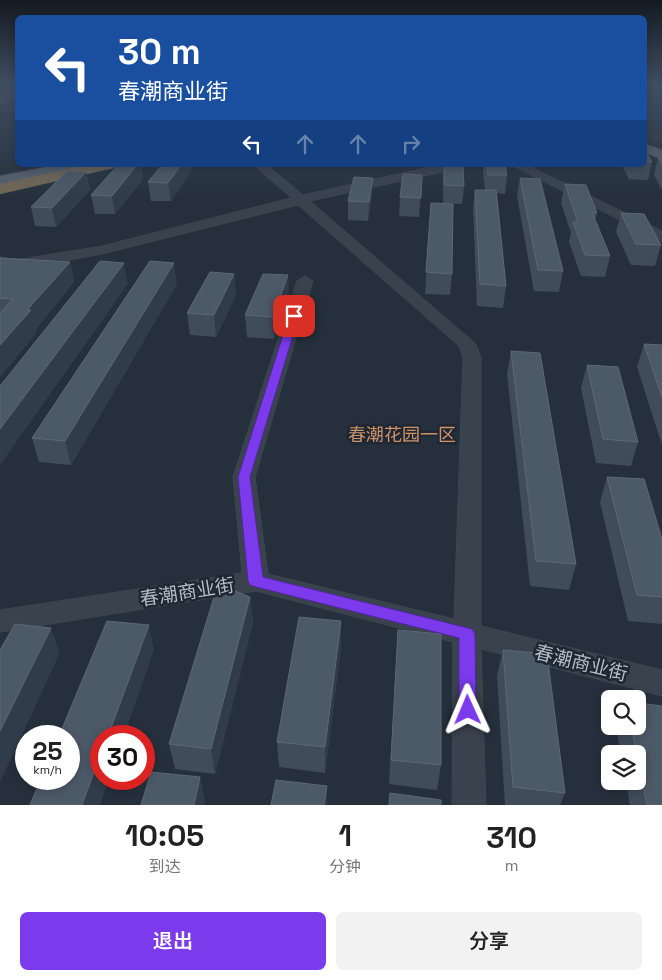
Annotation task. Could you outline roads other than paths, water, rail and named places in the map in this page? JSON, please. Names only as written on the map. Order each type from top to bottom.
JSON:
[{"type":"highway","points":[[0,181],[54,167]]},
{"type":"highway","points":[[0,181],[77,167]]},
{"type":"highway","points":[[0,191],[99,167]]},
{"type":"main road","points":[[647,140],[662,146]]},
{"type":"main road","points":[[647,149],[662,155]]},
{"type":"main road","points":[[0,181],[68,167]]},
{"type":"main road","points":[[0,191],[113,167]]},
{"type":"street","points":[[262,167],[468,344],[472,358],[467,634],[469,805]]},
{"type":"street","points":[[0,262],[16,265],[102,250],[301,200],[446,167]]},
{"type":"street","points":[[522,167],[662,237]]},
{"type":"street","points":[[256,581],[244,477],[305,281]]},
{"type":"street","name":"春潮商业街","points":[[0,621],[256,581],[662,683]]},
{"type":"district","name":"春潮花园一区","points":[[402,434]]}]
